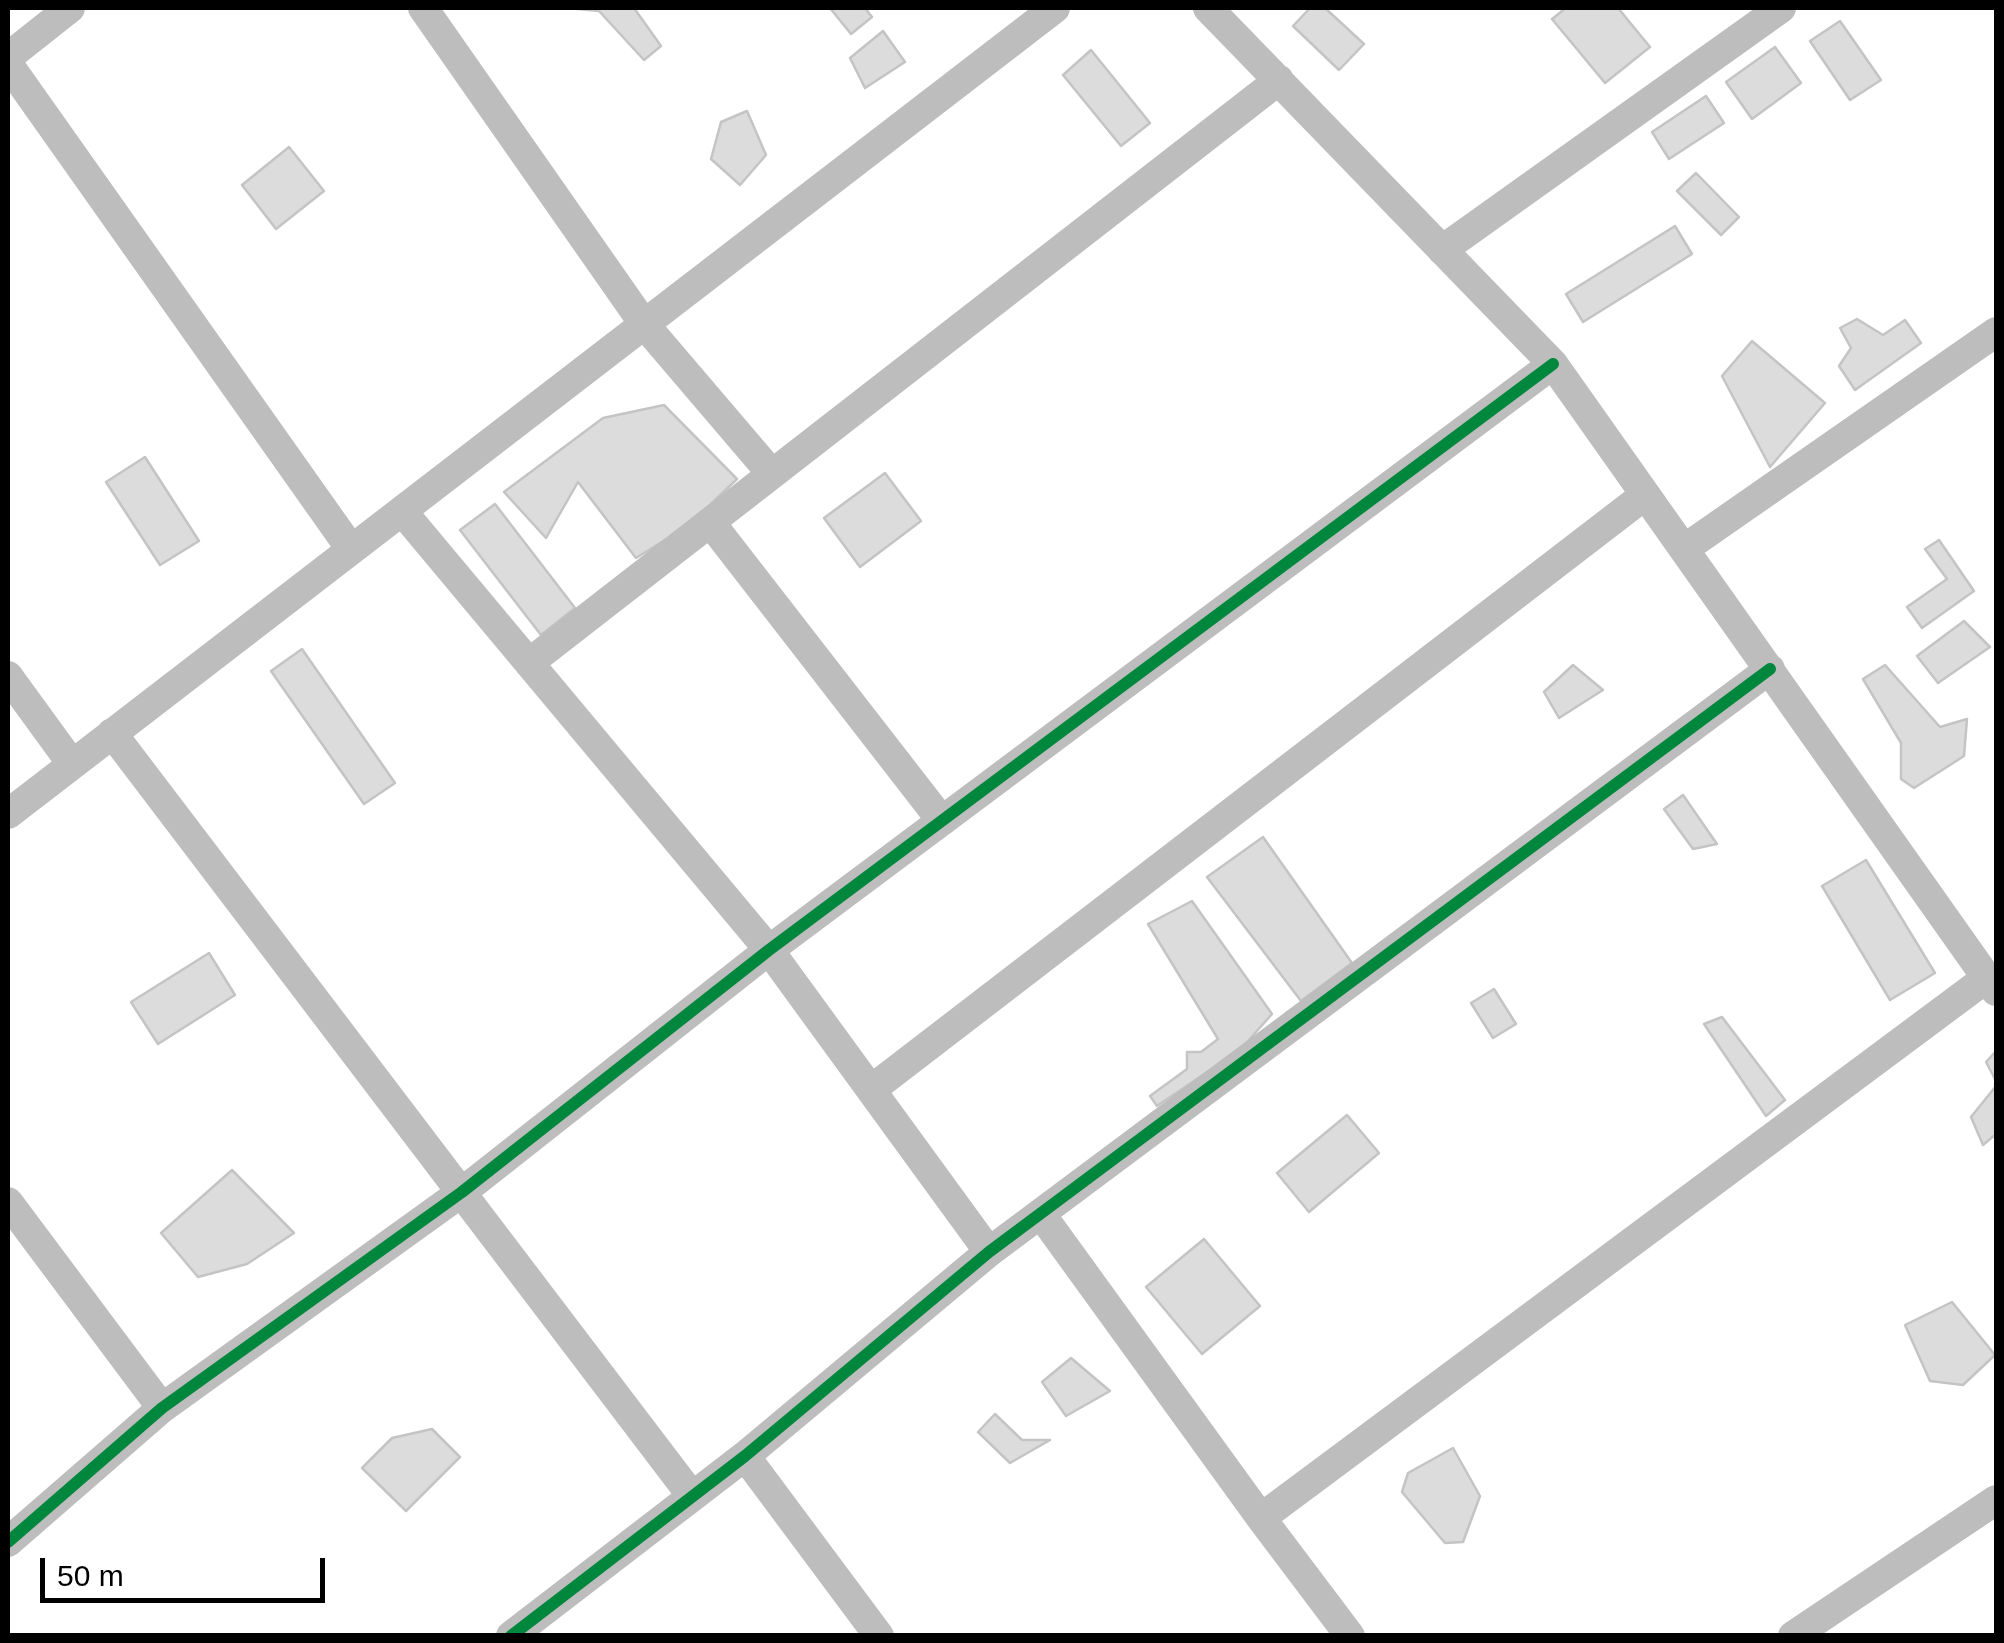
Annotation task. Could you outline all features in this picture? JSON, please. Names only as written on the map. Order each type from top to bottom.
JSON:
[{"type":"street","points":[[70,8],[8,60],[351,549]]},
{"type":"street","points":[[422,8],[644,324],[772,474]]},
{"type":"street","points":[[8,814],[1055,8]]},
{"type":"street","points":[[1208,8],[1552,364],[1992,984],[1262,1518]]},
{"type":"street","points":[[1442,250],[1781,8]]},
{"type":"street","points":[[528,662],[1278,80]]},
{"type":"street","points":[[1684,549],[1996,334]]},
{"type":"street","points":[[8,1542],[162,1408],[462,1192],[769,950],[1552,364]]},
{"type":"street","points":[[872,1089],[1645,495]]},
{"type":"street","points":[[402,511],[769,950],[989,1252]]},
{"type":"street","points":[[710,522],[942,821]]},
{"type":"street","points":[[511,1636],[745,1456],[989,1252],[1042,1217],[1770,670]]},
{"type":"street","points":[[8,676],[72,764]]},
{"type":"street","points":[[112,733],[692,1496]]},
{"type":"street","points":[[8,1202],[162,1408]]},
{"type":"street","points":[[1042,1217],[1350,1636]]},
{"type":"street","points":[[745,1456],[879,1636]]},
{"type":"street","points":[[1793,1636],[1996,1500]]},
{"type":"building","points":[[567,8],[634,8],[661,46],[644,60],[599,11]]},
{"type":"building","points":[[830,8],[865,8],[872,17],[851,34]]},
{"type":"building","points":[[1310,8],[1325,8],[1364,44],[1339,70],[1293,26]]},
{"type":"building","points":[[1566,8],[1618,8],[1650,47],[1605,83],[1552,19]]},
{"type":"building","points":[[1840,21],[1881,80],[1850,100],[1810,41]]},
{"type":"building","points":[[883,31],[905,62],[865,88],[850,58]]},
{"type":"building","points":[[1775,47],[1801,83],[1752,119],[1726,82]]},
{"type":"building","points":[[1091,50],[1150,123],[1121,146],[1063,75]]},
{"type":"building","points":[[1706,96],[1724,123],[1669,159],[1652,132]]},
{"type":"building","points":[[747,111],[766,155],[740,185],[711,159],[721,122]]},
{"type":"building","points":[[289,147],[324,191],[276,229],[242,185]]},
{"type":"building","points":[[1696,173],[1739,217],[1721,235],[1677,191]]},
{"type":"building","points":[[1675,226],[1692,254],[1583,322],[1566,294]]},
{"type":"building","points":[[1857,319],[1883,335],[1905,320],[1921,343],[1855,390],[1839,366],[1851,348],[1840,328]]},
{"type":"building","points":[[1752,341],[1825,403],[1770,467],[1722,376]]},
{"type":"building","points":[[664,405],[737,479],[689,525],[636,558],[578,482],[546,538],[504,492],[603,418]]},
{"type":"building","points":[[145,457],[199,541],[160,565],[106,482]]},
{"type":"building","points":[[885,473],[921,521],[860,567],[824,518]]},
{"type":"building","points":[[495,504],[575,608],[541,635],[460,530]]},
{"type":"building","points":[[1939,540],[1974,591],[1922,628],[1907,607],[1947,579],[1925,549]]},
{"type":"building","points":[[1964,621],[1990,647],[1938,683],[1917,656]]},
{"type":"building","points":[[302,649],[395,783],[364,804],[271,671]]},
{"type":"building","points":[[1573,665],[1603,690],[1559,718],[1544,692]]},
{"type":"building","points":[[1885,665],[1940,727],[1967,719],[1964,756],[1914,788],[1901,779],[1901,743],[1863,679]]},
{"type":"building","points":[[1683,795],[1717,844],[1693,849],[1664,809]]},
{"type":"building","points":[[1263,837],[1352,963],[1301,1001],[1207,877]]},
{"type":"building","points":[[1866,860],[1935,973],[1890,1000],[1822,886]]},
{"type":"building","points":[[1192,901],[1272,1014],[1241,1049],[1157,1106],[1150,1096],[1187,1069],[1187,1052],[1201,1052],[1218,1039],[1148,924]]},
{"type":"building","points":[[209,953],[235,995],[158,1044],[131,1002]]},
{"type":"building","points":[[1494,989],[1516,1024],[1493,1038],[1471,1003]]},
{"type":"building","points":[[1722,1017],[1785,1100],[1766,1116],[1704,1024]]},
{"type":"building","points":[[1996,1051],[1996,1081],[1986,1062]]},
{"type":"building","points":[[1996,1086],[1996,1134],[1983,1145],[1971,1117]]},
{"type":"building","points":[[1347,1115],[1379,1153],[1309,1212],[1277,1173]]},
{"type":"building","points":[[232,1170],[294,1233],[247,1264],[198,1277],[161,1233]]},
{"type":"building","points":[[1204,1239],[1260,1306],[1202,1354],[1146,1287]]},
{"type":"building","points":[[1952,1302],[1995,1355],[1963,1385],[1930,1381],[1905,1325]]},
{"type":"building","points":[[1071,1358],[1110,1391],[1066,1416],[1042,1382]]},
{"type":"building","points":[[995,1414],[1022,1440],[1050,1440],[1010,1463],[978,1432]]},
{"type":"building","points":[[432,1429],[460,1457],[406,1511],[362,1468],[392,1438]]},
{"type":"building","points":[[1453,1448],[1480,1496],[1463,1542],[1445,1543],[1402,1492],[1408,1473]]},
{"type":"cycle path","points":[[8,1542],[162,1408],[462,1192],[769,950],[1553,364]]},
{"type":"cycle path","points":[[511,1636],[745,1456],[989,1252],[1770,669]]}]
